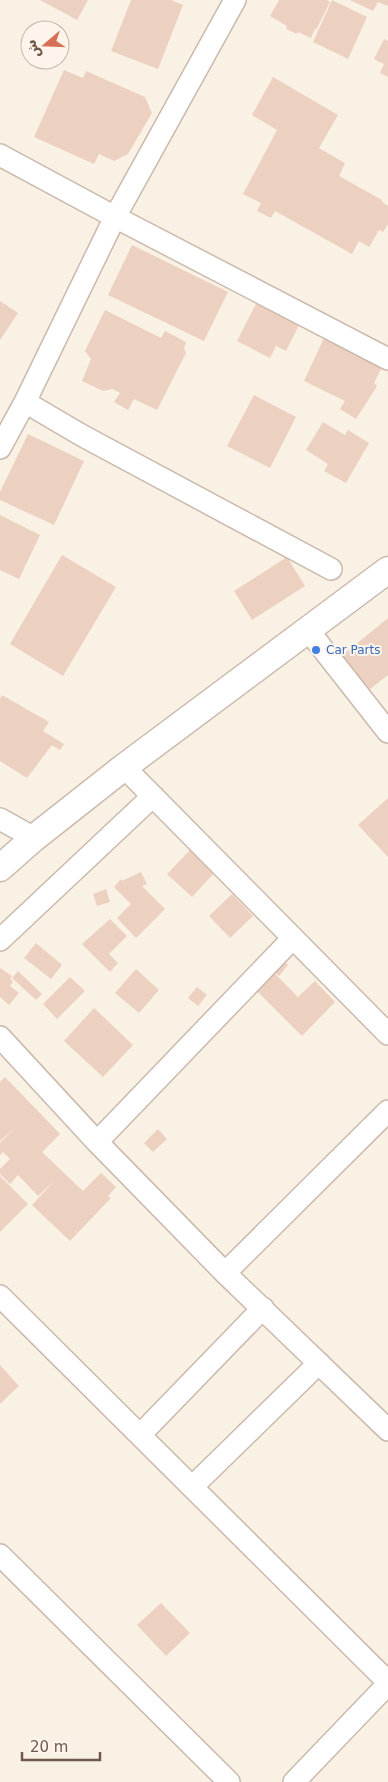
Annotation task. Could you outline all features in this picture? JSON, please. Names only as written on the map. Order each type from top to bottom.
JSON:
[{"type":"street","points":[[0,448],[7,418],[25,402],[115,217],[235,0]]},
{"type":"street","points":[[0,154],[115,217],[388,359]]},
{"type":"street","points":[[25,402],[83,436],[331,569]]},
{"type":"street","points":[[0,868],[34,838],[124,767],[388,570]]},
{"type":"street","points":[[308,630],[388,732]]},
{"type":"street","points":[[124,767],[388,1034]]},
{"type":"street","points":[[0,940],[153,796]]},
{"type":"street","points":[[0,819],[34,838]]},
{"type":"street","points":[[97,1142],[293,938]]},
{"type":"street","points":[[0,1037],[97,1142],[225,1273],[387,1427]]},
{"type":"street","points":[[225,1273],[388,1111]]},
{"type":"street","points":[[0,1296],[388,1683],[294,1782]]},
{"type":"street","points":[[140,1435],[263,1308]]},
{"type":"street","points":[[192,1487],[319,1363]]},
{"type":"street","points":[[0,1555],[229,1782]]},
{"type":"building","points":[[40,0],[88,0],[77,20]]},
{"type":"building","points":[[131,0],[171,0],[183,5],[158,69],[111,51]]},
{"type":"building","points":[[279,0],[327,0],[330,2],[311,38],[286,29],[287,26],[270,16]]},
{"type":"building","points":[[332,0],[367,17],[348,59],[313,42]]},
{"type":"building","points":[[350,0],[388,0],[388,6],[378,2],[373,11]]},
{"type":"building","points":[[384,39],[388,41],[388,77],[380,73],[384,64],[374,59]]},
{"type":"building","points":[[64,70],[83,78],[86,71],[145,97],[152,113],[128,154],[114,161],[99,154],[94,164],[34,137]]},
{"type":"building","points":[[273,77],[338,115],[319,148],[345,163],[339,176],[382,200],[388,206],[388,224],[383,232],[379,230],[369,247],[359,241],[352,254],[275,211],[271,218],[257,211],[261,203],[243,194],[277,130],[252,115]]},
{"type":"building","points":[[132,245],[228,292],[204,341],[108,295]]},
{"type":"building","points":[[259,298],[301,321],[286,351],[276,346],[270,358],[237,341]]},
{"type":"building","points":[[0,301],[18,313],[0,340]]},
{"type":"building","points":[[105,310],[161,338],[165,331],[186,342],[184,348],[186,353],[157,410],[134,399],[128,410],[114,402],[120,393],[112,389],[103,391],[82,381],[91,359],[85,351]]},
{"type":"building","points":[[324,338],[382,367],[374,383],[377,386],[356,419],[340,409],[345,401],[304,381]]},
{"type":"building","points":[[254,395],[296,417],[270,468],[227,446]]},
{"type":"building","points":[[323,422],[345,435],[348,430],[369,443],[346,483],[324,471],[328,464],[306,450]]},
{"type":"building","points":[[28,434],[84,461],[54,525],[0,500],[0,492]]},
{"type":"building","points":[[0,515],[40,535],[19,579],[0,570]]},
{"type":"building","points":[[62,555],[116,587],[63,676],[10,644]]},
{"type":"building","points":[[287,557],[305,586],[252,620],[234,591]]},
{"type":"building","points":[[388,618],[388,675],[365,693],[338,659]]},
{"type":"building","points":[[2,695],[49,722],[43,731],[64,744],[60,750],[52,745],[27,778],[0,761],[0,699]]},
{"type":"building","points":[[388,798],[388,857],[358,825]]},
{"type":"building","points":[[192,848],[216,871],[192,897],[167,874]]},
{"type":"building","points":[[141,872],[147,884],[142,886],[165,909],[136,938],[117,918],[131,904],[114,887],[121,879],[122,881]]},
{"type":"building","points":[[106,889],[110,902],[97,906],[93,894]]},
{"type":"building","points":[[232,894],[253,916],[230,938],[209,916]]},
{"type":"building","points":[[110,919],[127,936],[109,954],[118,963],[110,972],[82,944]]},
{"type":"building","points":[[36,943],[62,965],[51,979],[24,958]]},
{"type":"building","points":[[281,959],[288,965],[279,976],[272,970]]},
{"type":"building","points":[[0,968],[12,976],[10,979],[13,982],[10,986],[19,993],[9,1005],[0,997]]},
{"type":"building","points":[[136,969],[159,990],[139,1013],[115,993]]},
{"type":"building","points":[[270,969],[298,997],[315,981],[335,1002],[302,1036],[252,986]]},
{"type":"building","points":[[18,971],[42,994],[36,1000],[12,978]]},
{"type":"building","points":[[70,977],[85,991],[57,1019],[43,1004]]},
{"type":"building","points":[[197,987],[207,995],[198,1006],[188,998]]},
{"type":"building","points":[[94,1008],[133,1045],[103,1077],[64,1041]]},
{"type":"building","points":[[5,1077],[60,1134],[42,1152],[83,1191],[101,1173],[116,1187],[108,1196],[111,1198],[70,1241],[32,1205],[55,1180],[38,1196],[18,1175],[10,1184],[0,1174],[0,1169],[10,1159],[3,1152],[0,1155],[0,1143],[16,1127],[0,1141],[0,1082]]},
{"type":"building","points":[[158,1129],[167,1139],[153,1152],[144,1143]]},
{"type":"building","points":[[0,1176],[28,1204],[0,1232]]},
{"type":"building","points":[[0,1365],[19,1386],[0,1404]]},
{"type":"building","points":[[161,1603],[190,1633],[166,1656],[137,1625]]},
{"type":"place","name":"Car Parts","points":[[316,650]]}]
